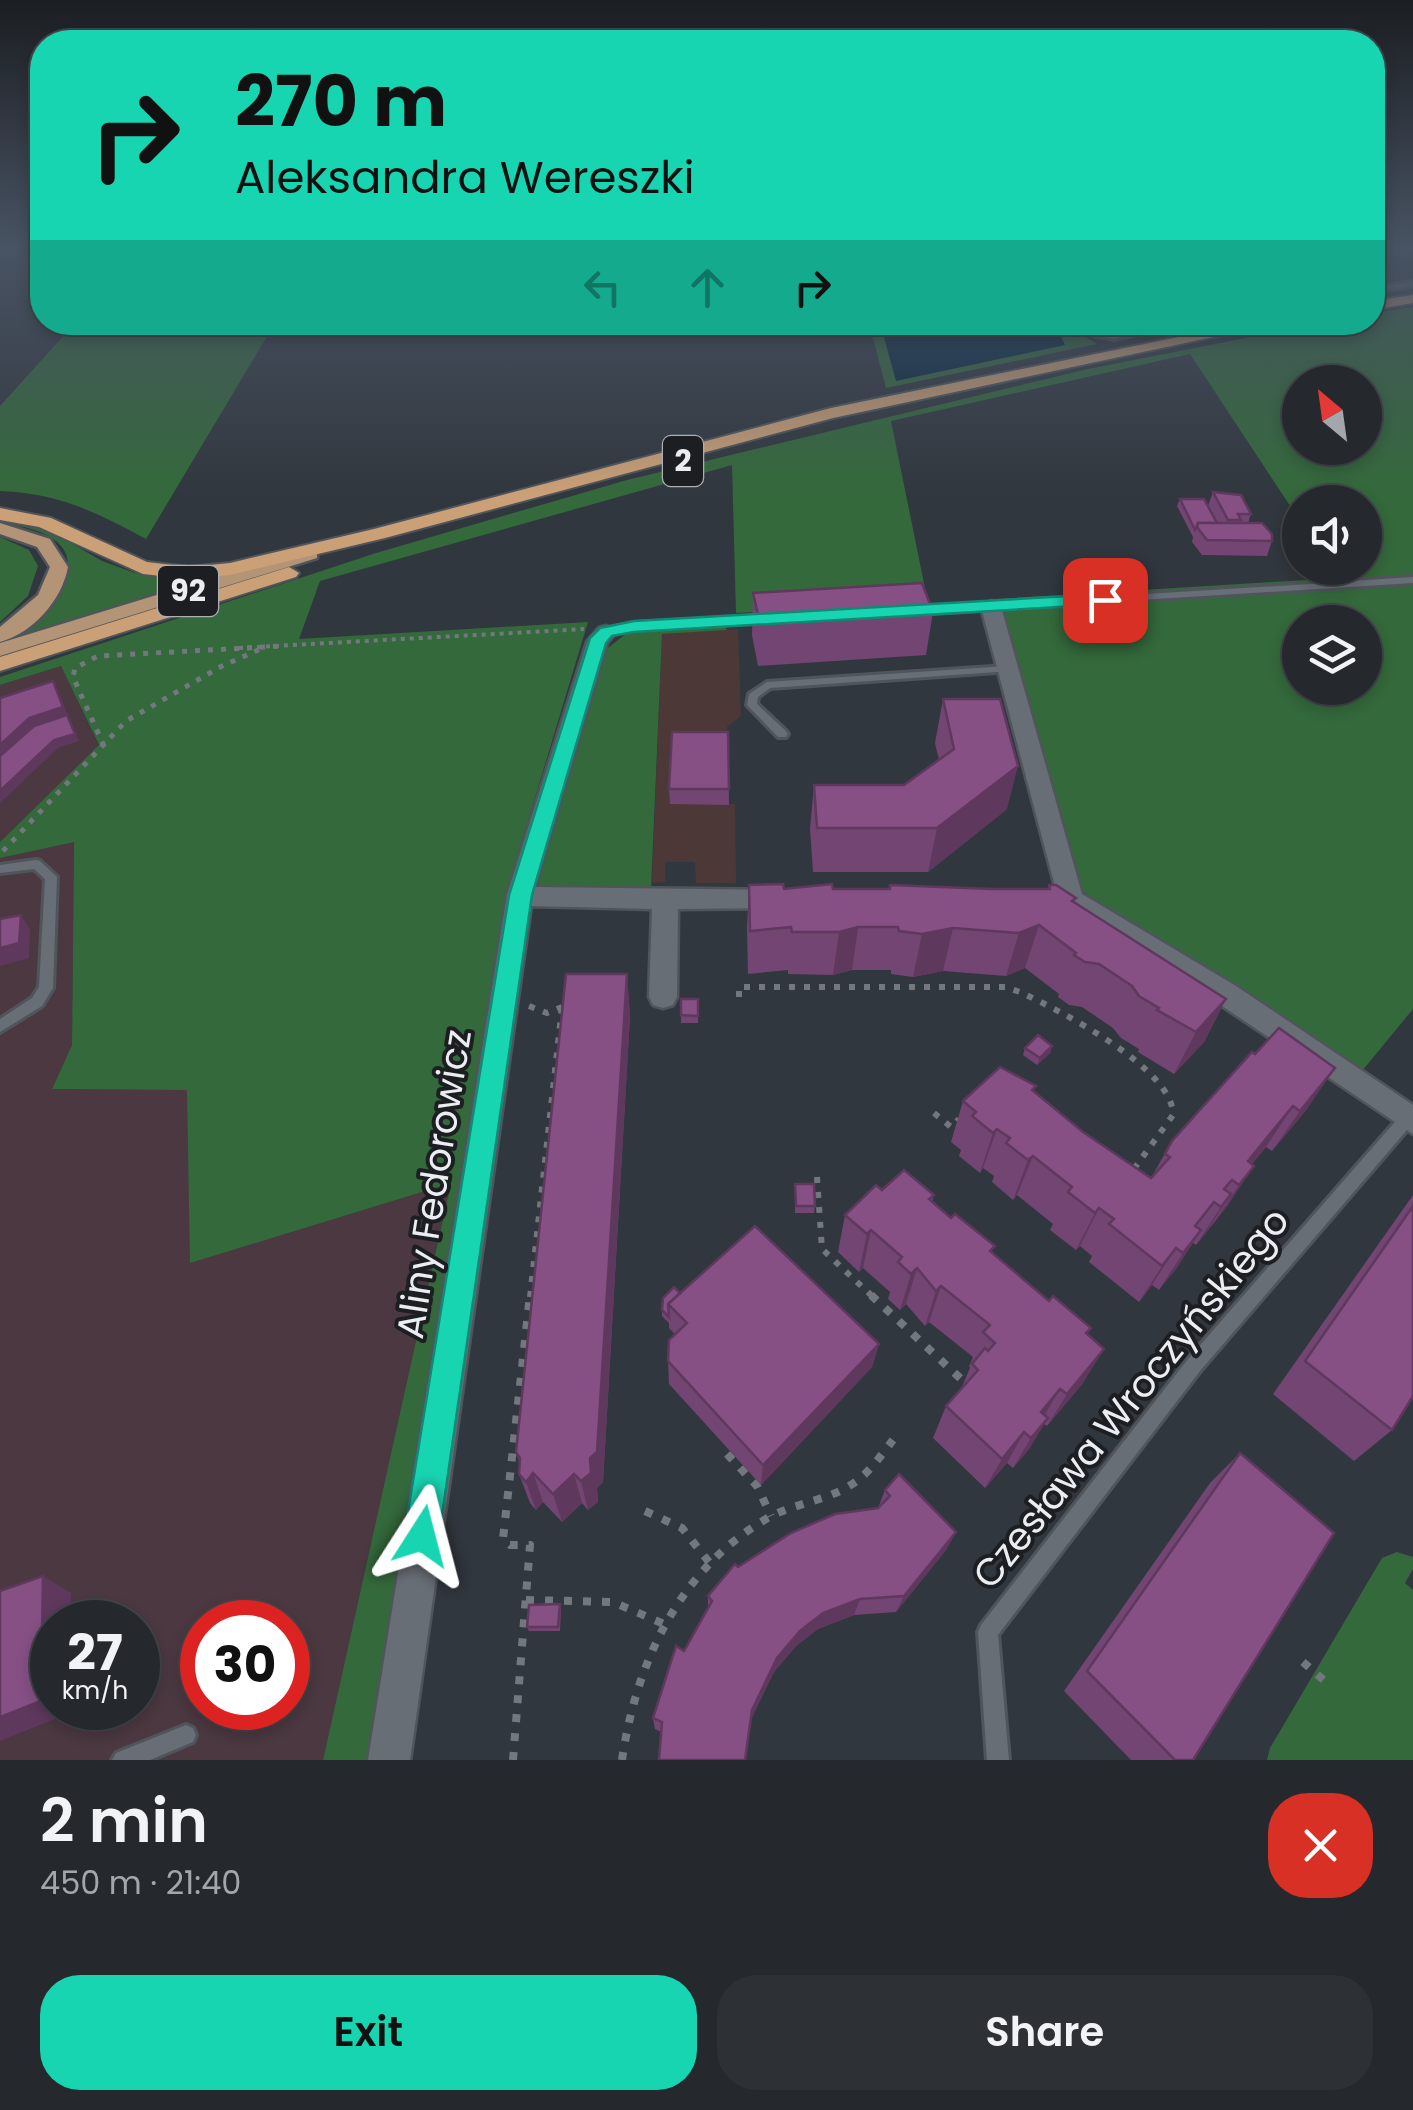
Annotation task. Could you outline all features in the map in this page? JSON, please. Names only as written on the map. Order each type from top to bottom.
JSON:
[{"type":"highway","name":"2","points":[[378,534],[774,427],[1214,335]]},
{"type":"highway","name":"2","points":[[0,664],[466,520],[1034,372]]},
{"type":"highway","points":[[0,514],[44,522],[125,562],[172,572],[230,569],[378,534]]},
{"type":"main road","points":[[0,528],[44,543],[58,567],[55,585],[38,608],[0,636]]},
{"type":"main road","name":"92","points":[[0,650],[378,534]]},
{"type":"street","points":[[990,607],[1071,899]]},
{"type":"street","name":"Aliny Fedorowicz","points":[[389,1760],[520,895],[597,642],[606,632]]},
{"type":"street","points":[[520,895],[796,899]]},
{"type":"street","points":[[1018,899],[1071,899],[1226,994],[1411,1118]]},
{"type":"street","points":[[662,997],[664,900]]},
{"type":"lane","points":[[1097,335],[1119,335]]},
{"type":"lane","points":[[911,611],[1413,580]]},
{"type":"lane","points":[[606,632],[634,626],[772,619]]},
{"type":"lane","points":[[782,734],[752,705],[758,690],[774,683],[1007,669]]},
{"type":"lane","points":[[0,868],[36,864],[51,876],[46,988],[37,1002],[0,1026]]},
{"type":"lane","name":"Czesława Wroczyńskiego","points":[[998,1760],[988,1632],[1194,1364],[1411,1118]]},
{"type":"lane","points":[[123,1760],[186,1736]]},
{"type":"path","points":[[104,746],[74,677],[75,668],[98,656],[598,628],[606,632]]},
{"type":"path","points":[[0,854],[126,722],[222,666],[270,645]]},
{"type":"path","points":[[739,997],[739,987],[1005,987],[1029,992],[1148,1072],[1168,1092],[1173,1115],[1129,1175]]},
{"type":"path","points":[[528,995],[526,1005],[539,1012],[582,1007]]},
{"type":"path","points":[[513,1760],[530,1544],[510,1546],[503,1539],[562,1007]]},
{"type":"path","points":[[934,1113],[951,1126],[963,1116]]},
{"type":"path","points":[[816,1177],[822,1249],[960,1379]]},
{"type":"path","points":[[622,1760],[643,1672],[664,1624],[709,1562],[771,1516],[852,1485],[893,1440]]},
{"type":"path","points":[[728,1454],[758,1486],[771,1516]]},
{"type":"path","points":[[646,1512],[682,1528],[709,1562]]},
{"type":"path","points":[[526,1600],[613,1602],[664,1624]]},
{"type":"path","points":[[1303,1662],[1328,1683]]},
{"type":"shaded area","points":[[738,629],[741,716],[727,727],[729,804],[735,804],[736,883],[696,883],[695,862],[665,862],[665,882],[652,883],[662,634]]},
{"type":"shaded area","points":[[61,666],[99,746],[0,842],[0,685]]},
{"type":"shaded area","points":[[74,841],[72,1045],[52,1089],[187,1090],[451,1182],[323,1760],[0,1760],[0,858]]},
{"type":"green space","points":[[1385,330],[1413,330],[1413,1009],[1362,1071],[1083,892],[996,599],[1282,581],[1282,585],[1382,585],[1382,485],[1282,485],[1282,494],[1190,354],[891,421],[928,603],[736,613],[732,465],[320,581],[299,639],[588,622],[512,874],[367,1760],[323,1760],[451,1183],[190,1263],[187,1090],[52,1089],[72,1045],[74,842],[0,858],[0,842],[99,745],[61,666],[0,685],[0,677],[376,553],[627,480],[1088,369],[1261,335],[1385,335]]},
{"type":"green space","points":[[64,335],[268,335],[146,539],[76,506],[0,491],[0,406]]},
{"type":"green space","points":[[872,335],[1082,335],[1097,344],[886,388]]},
{"type":"green space","points":[[0,519],[47,529],[102,561],[135,573],[186,579],[216,577],[1,645],[24,629],[59,592],[67,574],[67,557],[57,542],[35,530],[0,523]]},
{"type":"green space","points":[[0,537],[29,550],[38,566],[28,596],[0,622]]},
{"type":"green space","points":[[723,625],[727,630],[662,634],[651,890],[545,890],[534,880],[604,651],[627,633]]},
{"type":"green space","points":[[1397,1552],[1413,1557],[1413,1569],[1405,1583],[1413,1590],[1413,1760],[1267,1760],[1270,1748],[1382,1558]]},
{"type":"water","points":[[883,335],[1060,335],[1065,345],[896,381]]},
{"type":"building","points":[[1213,492],[1241,495],[1251,514],[1238,514],[1241,520],[1228,520]]},
{"type":"building","points":[[1180,499],[1204,499],[1217,523],[1198,523],[1195,530]]},
{"type":"building","points":[[1198,523],[1262,523],[1272,534],[1272,541],[1207,540]]},
{"type":"building","points":[[922,583],[933,612],[760,623],[753,593]]},
{"type":"building","points":[[53,681],[63,707],[29,718],[0,745],[0,698]]},
{"type":"building","points":[[943,699],[1000,699],[1018,766],[937,828],[817,828],[814,785],[904,785],[954,749]]},
{"type":"building","points":[[67,715],[75,734],[54,740],[0,791],[0,756],[34,726]]},
{"type":"building","points":[[672,732],[728,732],[729,789],[669,789]]},
{"type":"building","points":[[783,884],[784,889],[832,884],[833,889],[890,889],[890,885],[1050,889],[1049,885],[1056,885],[1076,898],[1072,901],[1226,999],[1196,1032],[1157,1010],[1132,986],[1099,964],[1074,955],[1039,925],[1019,933],[953,928],[922,934],[899,931],[898,927],[858,927],[839,932],[792,932],[791,927],[750,931],[749,885]]},
{"type":"building","points":[[21,915],[19,943],[0,948],[0,919]]},
{"type":"building","points":[[566,974],[627,974],[597,1452],[590,1458],[591,1473],[581,1481],[574,1474],[553,1494],[533,1473],[526,1482],[519,1474],[520,1458],[516,1452]]},
{"type":"building","points":[[681,999],[698,999],[698,1016],[681,1015]]},
{"type":"building","points":[[1279,1028],[1335,1068],[1300,1111],[1293,1106],[1256,1151],[1248,1161],[1254,1166],[1239,1185],[1232,1180],[1224,1189],[1231,1194],[1221,1207],[1214,1202],[1195,1226],[1201,1230],[1183,1253],[1176,1248],[1162,1266],[1109,1224],[1114,1219],[1099,1208],[1095,1213],[1068,1192],[1072,1187],[1033,1156],[1028,1160],[1006,1143],[1010,1138],[997,1129],[993,1133],[972,1116],[976,1112],[963,1101],[1000,1067],[1036,1086],[1032,1090],[1083,1132],[1151,1178],[1170,1157],[1165,1154],[1172,1141],[1252,1052],[1255,1054]]},
{"type":"building","points":[[1038,1035],[1052,1046],[1040,1058],[1025,1048]]},
{"type":"building","points":[[904,1170],[934,1195],[929,1199],[995,1246],[990,1251],[1049,1301],[1053,1296],[1091,1328],[1086,1333],[1104,1349],[1067,1394],[1060,1389],[1041,1412],[1048,1418],[1031,1438],[1024,1432],[1002,1459],[946,1406],[978,1370],[972,1364],[985,1348],[988,1351],[995,1343],[983,1332],[990,1325],[941,1286],[936,1291],[917,1268],[911,1274],[898,1262],[902,1257],[871,1230],[867,1234],[845,1215],[876,1185],[882,1190]]},
{"type":"building","points":[[795,1184],[814,1184],[815,1206],[796,1206]]},
{"type":"building","points":[[1413,1206],[1413,1396],[1392,1430],[1305,1361]]},
{"type":"building","points":[[755,1226],[879,1344],[763,1465],[668,1361],[669,1340],[687,1323],[668,1304]]},
{"type":"building","points":[[674,1287],[680,1293],[668,1304],[669,1317],[662,1310],[663,1298]]},
{"type":"building","points":[[1240,1453],[1334,1533],[1193,1760],[1175,1760],[1087,1671]]},
{"type":"building","points":[[899,1474],[956,1532],[904,1596],[860,1599],[823,1613],[800,1631],[777,1658],[752,1710],[745,1760],[659,1760],[662,1722],[653,1718],[676,1646],[684,1651],[712,1601],[708,1596],[735,1564],[738,1567],[791,1533],[835,1514],[878,1508],[890,1496],[885,1490]]},
{"type":"building","points":[[43,1576],[43,1600],[30,1600],[30,1705],[0,1717],[0,1591]]},
{"type":"building","points":[[560,1604],[558,1627],[527,1627],[529,1605]]},
{"type":"route","points":[[422,1536],[520,895],[597,642],[606,632],[634,626],[1105,600]]}]
